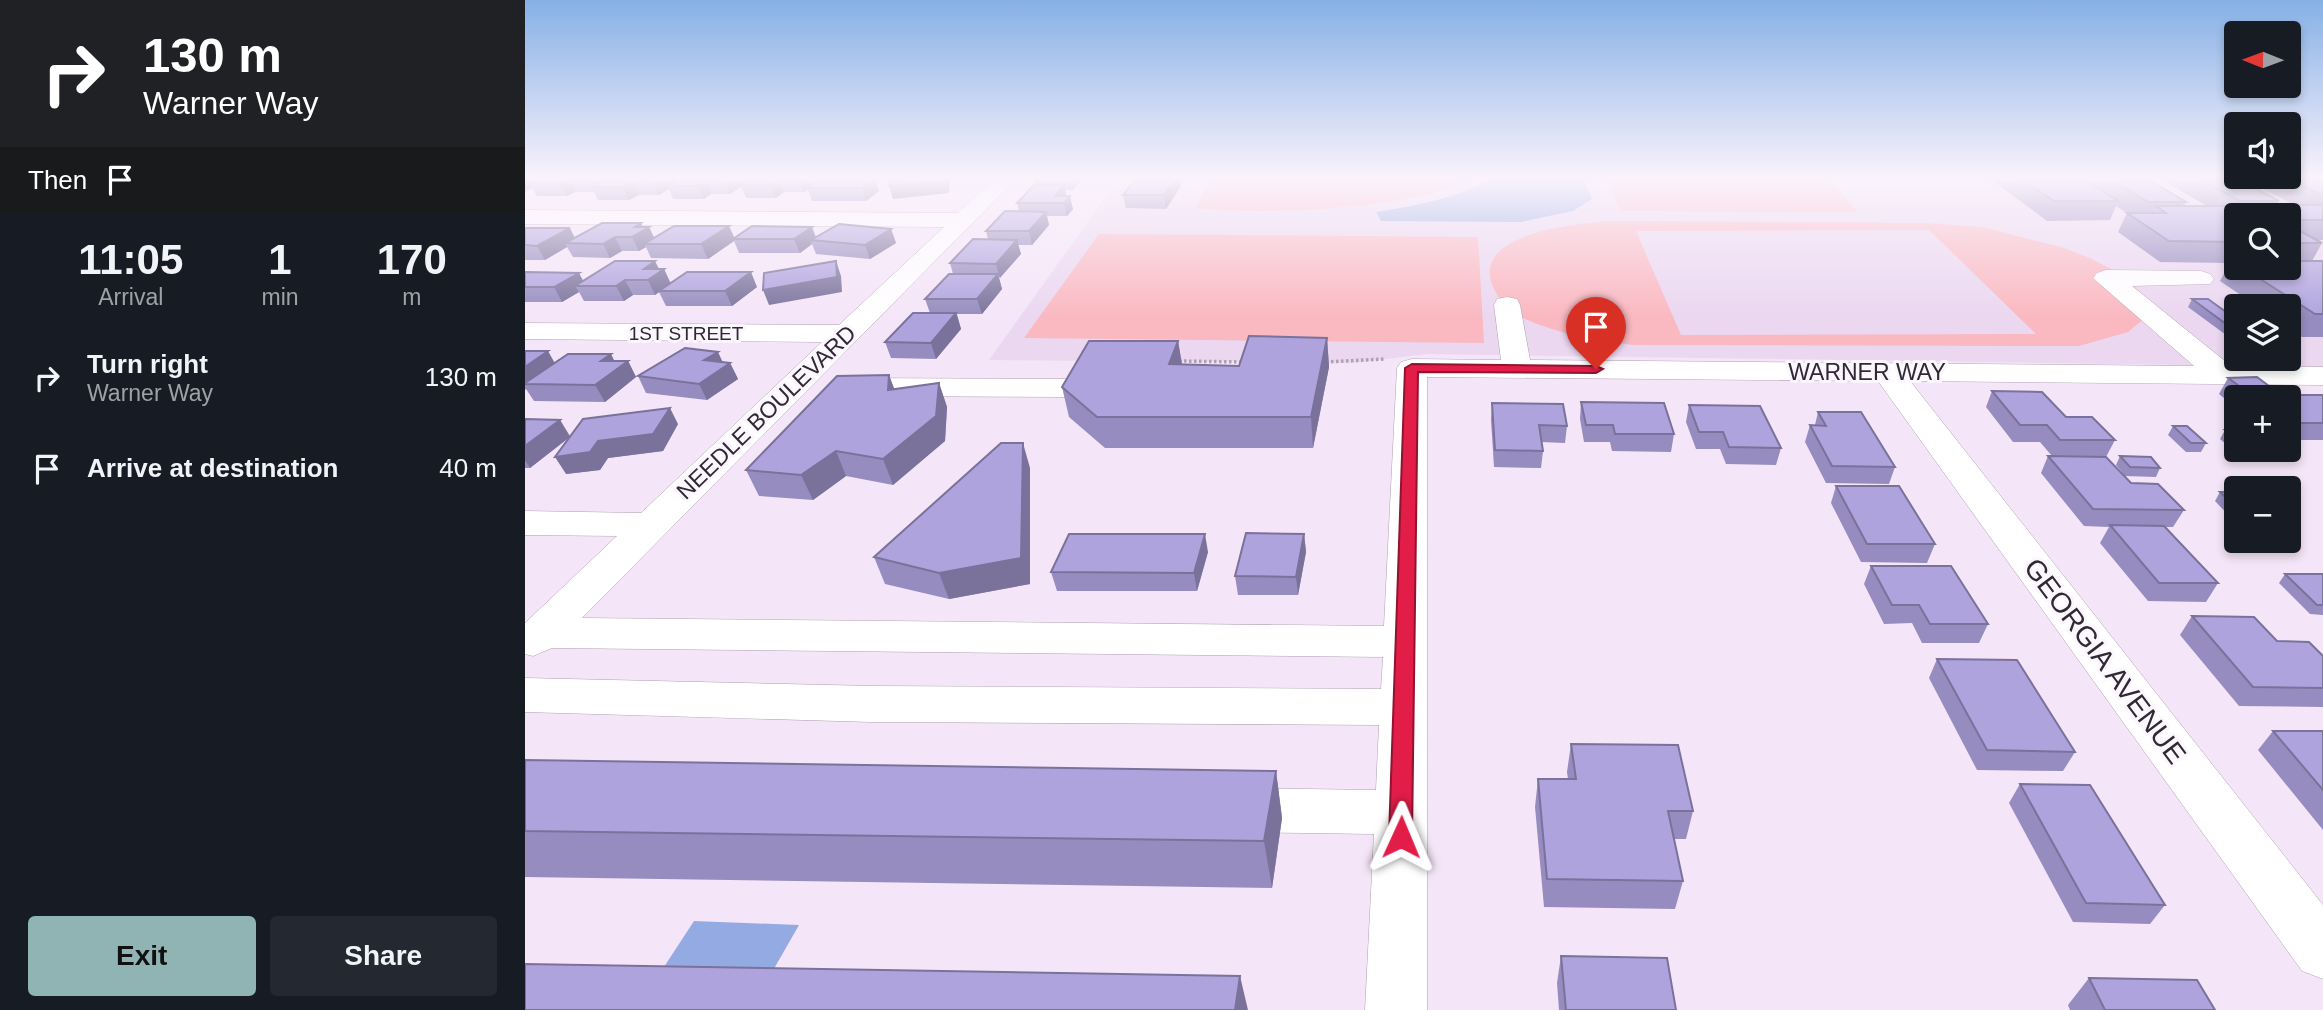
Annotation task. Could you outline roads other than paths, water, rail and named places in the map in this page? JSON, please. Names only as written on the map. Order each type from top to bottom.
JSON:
[{"type":"street","name":"NEEDLE BOULEVARD","points":[[533,641],[959,224]]},
{"type":"street","points":[[2201,279],[2106,278],[2223,375]]},
{"type":"street","points":[[1507,305],[1517,369]]},
{"type":"street","name":"1ST STREET","points":[[525,331],[846,334]]},
{"type":"street","name":"WARNER WAY","points":[[1407,642],[1403,363],[1517,369],[2323,376]]},
{"type":"street","name":"GEORGIA AVENUE","points":[[1888,372],[2323,951]]},
{"type":"street","points":[[792,387],[1065,388]]},
{"type":"street","points":[[525,523],[650,525]]},
{"type":"street","points":[[533,641],[1407,642],[1396,1010]]},
{"type":"street","points":[[525,695],[872,704],[1403,707]]},
{"type":"street","points":[[1193,809],[1401,812]]},
{"type":"water","points":[[694,921],[799,925],[771,974],[662,970]]}]
